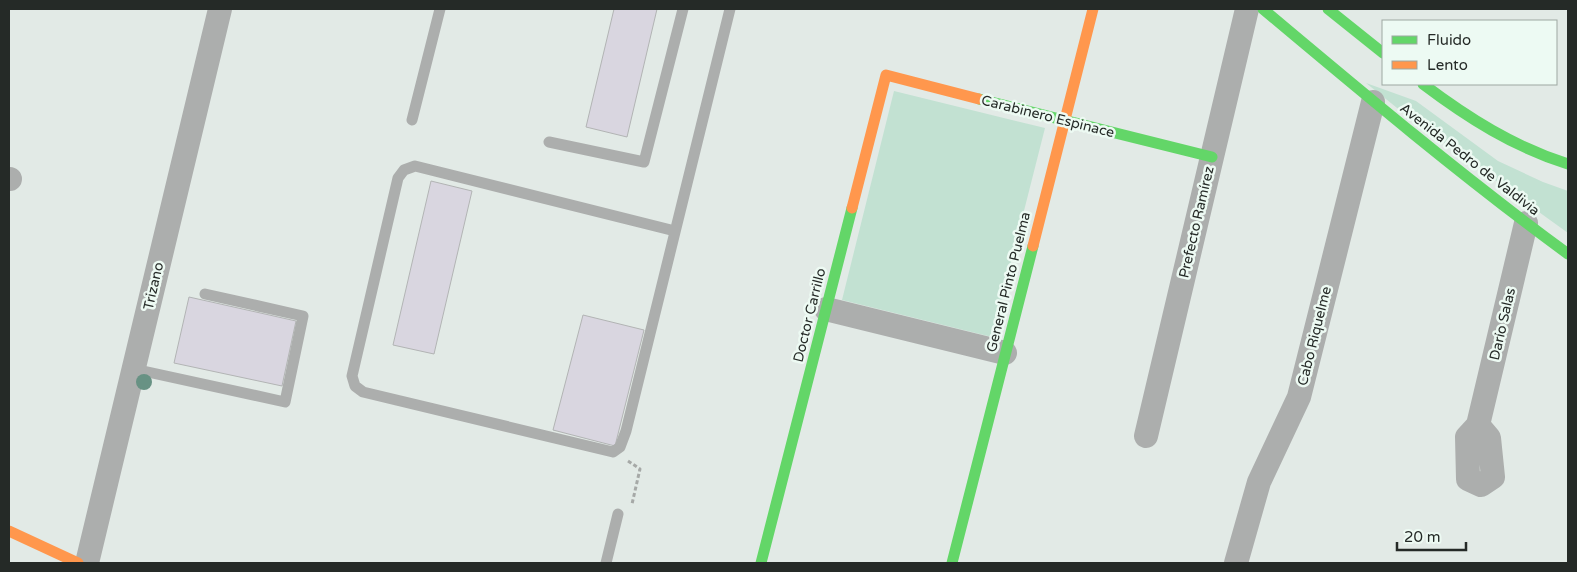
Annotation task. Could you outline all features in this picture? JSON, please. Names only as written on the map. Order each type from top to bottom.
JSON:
[{"type":"street","name":"Trizano","points":[[87,563],[220,9]]},
{"type":"street","name":"General Pinto Puelma","points":[[952,563],[1093,9]]},
{"type":"street","name":"Prefecto Ramírez","points":[[1146,436],[1247,9]]},
{"type":"street","name":"Avenida Pedro de Valdivia","points":[[1263,9],[1372,102],[1568,254]]},
{"type":"street","points":[[1328,9],[1382,52]]},
{"type":"street","name":"Carabinero Espinace","points":[[886,75],[1212,157]]},
{"type":"street","name":"Doctor Carrillo","points":[[761,563],[886,75]]},
{"type":"street","points":[[1424,85],[1470,119],[1512,143],[1552,160],[1568,164]]},
{"type":"street","name":"Cabo Riquelme","points":[[1236,563],[1259,482],[1299,397],[1372,102]]},
{"type":"street","name":"Darío Salas","points":[[1478,425],[1526,223]]},
{"type":"street","points":[[826,309],[1005,353]]},
{"type":"street","points":[[9,531],[78,563]]},
{"type":"lane","points":[[412,120],[440,9]]},
{"type":"lane","points":[[549,142],[644,162],[683,9]]},
{"type":"lane","points":[[675,231],[415,166],[404,170],[398,178],[352,376],[355,386],[363,392],[613,452],[620,447],[626,431],[730,9]]},
{"type":"lane","points":[[134,369],[285,402],[303,316],[205,294]]},
{"type":"lane","points":[[606,563],[618,514]]},
{"type":"green space","points":[[1366,83],[1416,101],[1498,161],[1543,182],[1568,191],[1568,233],[1412,120]]},
{"type":"green space","points":[[894,91],[1045,128],[992,337],[842,300]]},
{"type":"building","points":[[614,9],[657,9],[627,137],[586,127]]},
{"type":"building","points":[[431,181],[472,191],[434,354],[393,345]]},
{"type":"building","points":[[189,297],[296,321],[282,386],[174,363]]},
{"type":"building","points":[[583,315],[644,330],[615,446],[553,430]]},
{"type":"traffic: fast","points":[[1263,9],[1452,165],[1568,254]]},
{"type":"traffic: fast","points":[[1328,9],[1382,52]]},
{"type":"traffic: fast","points":[[1424,85],[1474,120],[1510,140],[1568,164]]},
{"type":"traffic: fast","points":[[979,99],[1212,157]]},
{"type":"traffic: fast","points":[[761,563],[852,208]]},
{"type":"traffic: fast","points":[[952,563],[1033,246]]},
{"type":"traffic: slow","points":[[1033,246],[1093,9]]},
{"type":"traffic: slow","points":[[852,208],[886,75],[979,99]]},
{"type":"traffic: slow","points":[[9,531],[78,563]]}]
